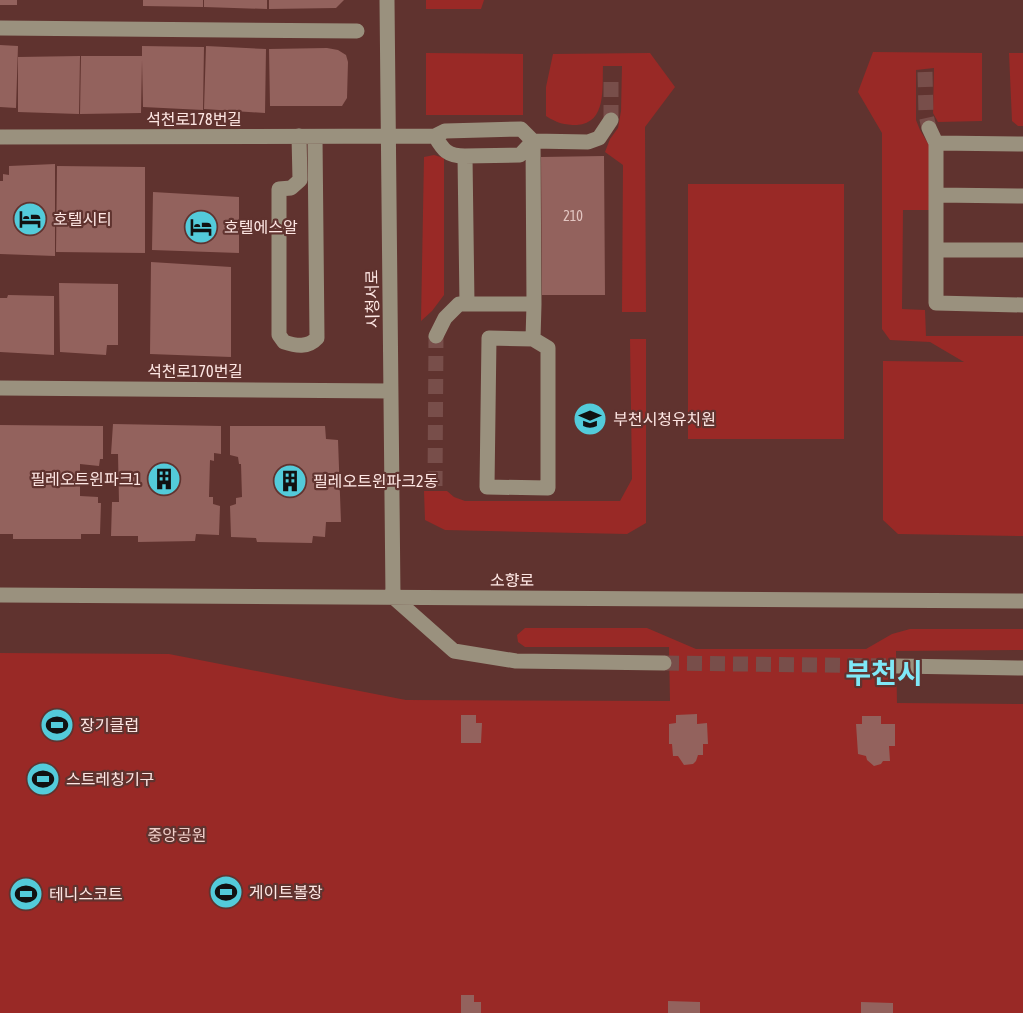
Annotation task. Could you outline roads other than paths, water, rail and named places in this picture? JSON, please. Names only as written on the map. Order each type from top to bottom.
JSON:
[{"type":"street","name":"시청서로","points":[[387,0],[393,597]]},
{"type":"street","points":[[0,28],[357,31]]},
{"type":"street","points":[[435,136],[442,148],[453,156],[520,155],[533,141],[588,142],[599,138],[611,120]]},
{"type":"street","points":[[929,128],[936,143],[936,303],[1023,305]]},
{"type":"street","name":"석천로178번길","points":[[0,137],[435,136],[445,131],[521,129],[533,141]]},
{"type":"street","points":[[307,137],[317,338],[302,346],[284,342],[279,335],[279,189],[291,188],[300,180],[307,137]]},
{"type":"street","points":[[533,141],[533,339]]},
{"type":"street","points":[[936,143],[1023,144]]},
{"type":"street","points":[[465,156],[467,304]]},
{"type":"street","points":[[936,195],[1023,196]]},
{"type":"street","points":[[936,249],[1023,250]]},
{"type":"street","points":[[436,336],[445,318],[459,304],[534,304]]},
{"type":"street","points":[[489,338],[533,339],[548,348],[548,488],[487,487],[489,338]]},
{"type":"street","name":"석천로170번길","points":[[0,388],[390,391]]},
{"type":"street","name":"소향로","points":[[0,595],[1023,601]]},
{"type":"street","points":[[393,597],[453,651],[516,661],[664,663]]},
{"type":"street","points":[[897,666],[1023,668]]},
{"type":"tunnel","points":[[925,72],[926,115],[929,128]]},
{"type":"tunnel","points":[[611,77],[611,120]]},
{"type":"tunnel","points":[[435,486],[436,336]]},
{"type":"tunnel","points":[[664,663],[897,666]]},
{"type":"place","name":"호텔시티","points":[[30,219]]},
{"type":"place","name":"호텔에스알","points":[[201,227]]},
{"type":"place","name":"부천시청유치원","points":[[590,419]]},
{"type":"place","name":"필레오트윈파크1","points":[[164,479]]},
{"type":"place","name":"필레오트윈파크2동","points":[[290,481]]},
{"type":"place","name":"장기클럽","points":[[57,725]]},
{"type":"place","name":"스트레칭기구","points":[[43,779]]},
{"type":"place","name":"게이트볼장","points":[[226,892]]},
{"type":"place","name":"테니스코트","points":[[26,894]]},
{"type":"district","name":"부천시","points":[[884,673]]},
{"type":"park label","name":"중앙공원","points":[[177,835]]}]
